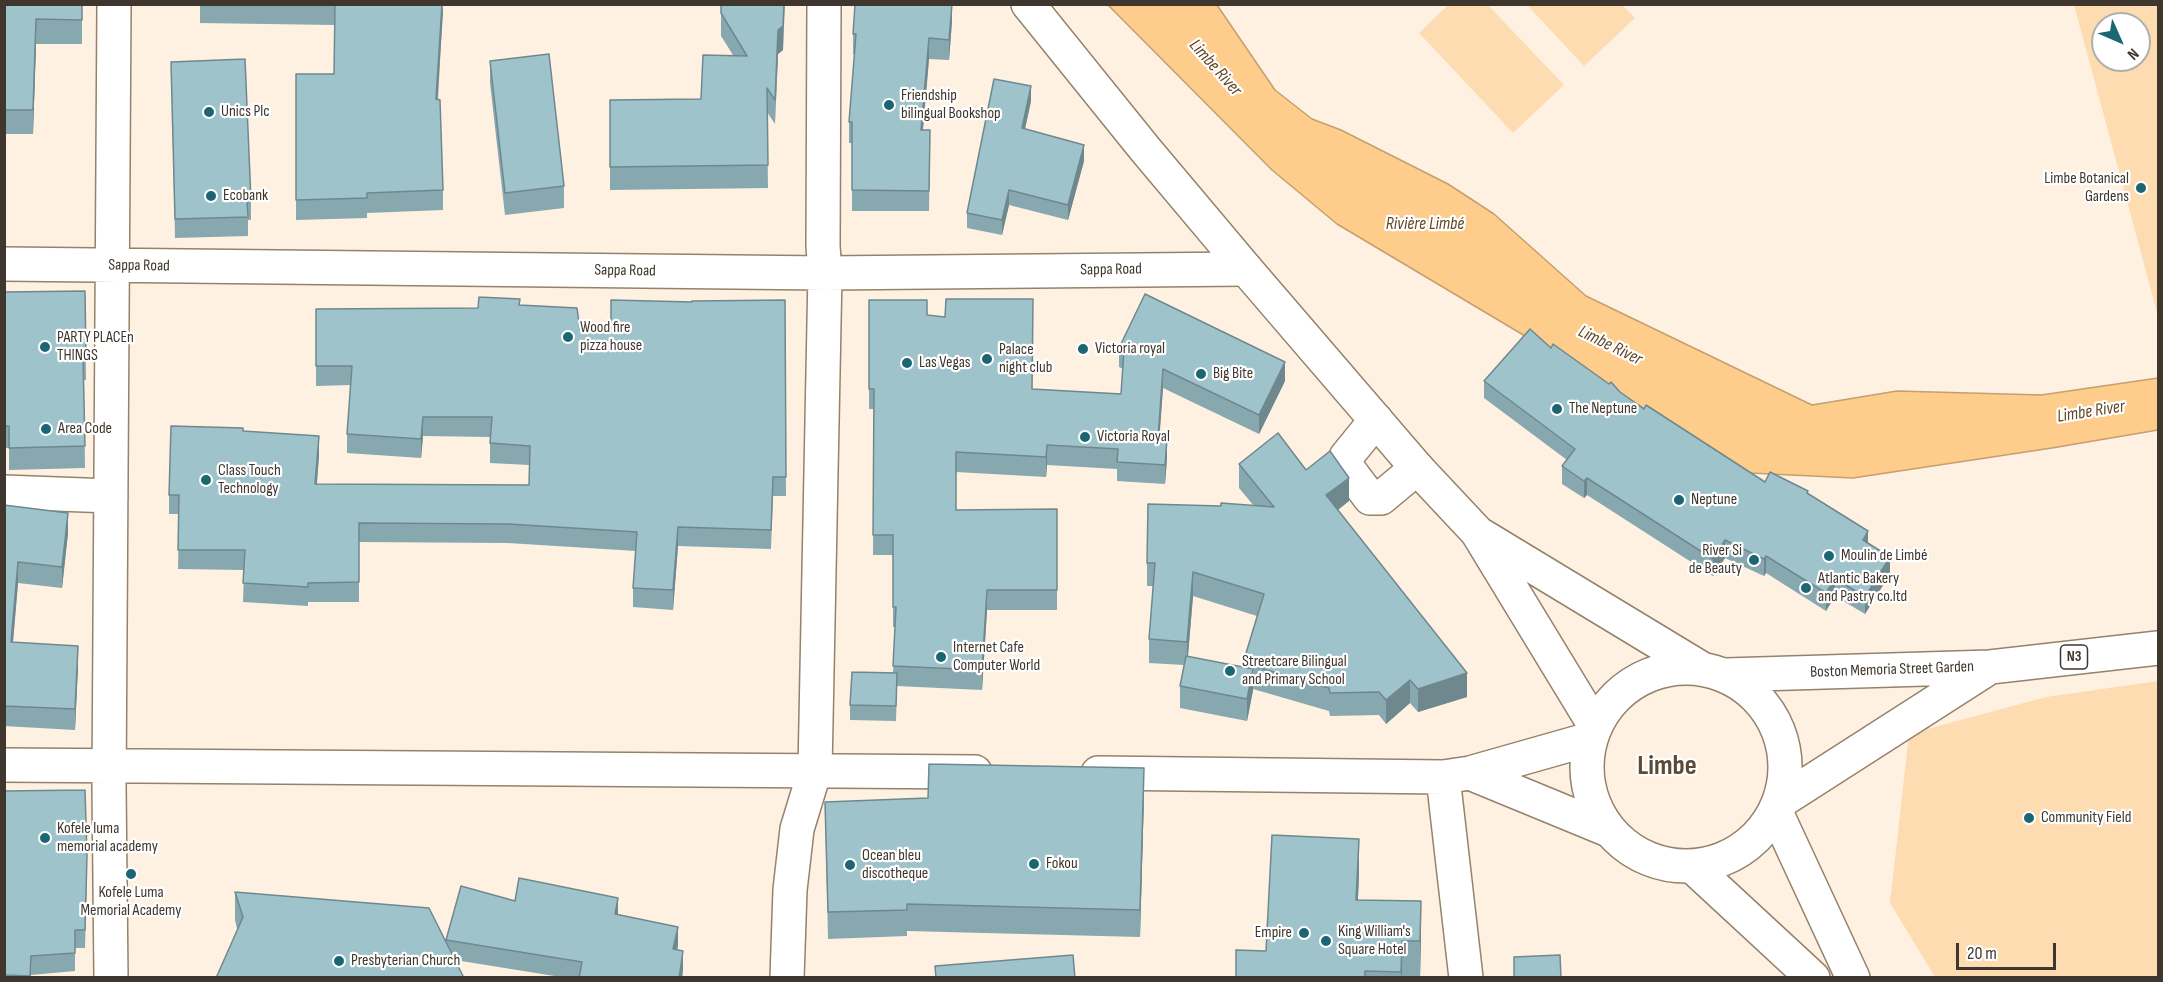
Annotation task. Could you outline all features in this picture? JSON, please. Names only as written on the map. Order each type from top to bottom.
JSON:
[{"type":"main road","points":[[111,978],[109,765],[114,4]]},
{"type":"main road","points":[[787,978],[790,890],[796,829],[815,770],[825,273],[823,246],[824,4]]},
{"type":"main road","points":[[1028,4],[1246,269],[1417,468],[1477,532],[1592,733]]},
{"type":"main road","name":"Sappa Road","points":[[4,264],[825,273],[1246,269]]},
{"type":"main road","points":[[1376,420],[1346,457],[1346,466],[1370,498],[1381,498],[1417,468]]},
{"type":"main road","points":[[4,492],[111,496]]},
{"type":"main road","points":[[1477,532],[1757,696],[1779,727],[1787,763],[1778,806],[1742,851],[1693,867],[1660,864],[1630,851],[1606,829],[1592,801],[1586,771],[1592,733],[1612,699],[1637,680],[1667,669],[1712,671]]},
{"type":"main road","name":"N3","points":[[1990,667],[2158,648]]},
{"type":"main road","name":"Boston Memoria Street Garden","points":[[1712,671],[1990,667]]},
{"type":"main road","name":"Boston Memoria Street Garden","points":[[1778,806],[1990,667]]},
{"type":"main road","points":[[1071,773],[1456,775],[1592,733]]},
{"type":"main road","points":[[4,765],[1002,772]]},
{"type":"main road","points":[[1456,775],[1606,829]]},
{"type":"main road","points":[[1456,775],[1466,978]]},
{"type":"main road","points":[[1778,806],[1853,978]]},
{"type":"main road","points":[[1693,867],[1813,978]]},
{"type":"shaded area","points":[[1448,5],[1488,5],[1564,85],[1513,133],[1419,33]]},
{"type":"shaded area","points":[[1527,5],[1622,5],[1635,18],[1584,66]]},
{"type":"shaded area","name":"Limbe Botanical Gardens","points":[[2074,5],[2158,5],[2158,316],[2092,72],[2151,72],[2151,12],[2091,12],[2091,68]]},
{"type":"shaded area","name":"Community Field","points":[[2158,681],[2158,977],[1935,977],[1890,903],[1909,734],[2046,697]]},
{"type":"water","name":"Rivière Limbé","points":[[1108,5],[1217,5],[1275,90],[1312,119],[1341,130],[1448,184],[1494,214],[1586,296],[1812,405],[1897,391],[2041,395],[2158,378],[2158,430],[1853,478],[1750,473],[1337,224],[1272,170]]},
{"type":"building","points":[[4,4],[82,4],[82,20],[36,19],[33,110],[4,110]]},
{"type":"building","points":[[310,4],[442,4],[436,99],[440,100],[443,190],[367,193],[367,198],[296,200],[296,74],[334,74],[335,5]]},
{"type":"building","points":[[721,4],[784,4],[783,26],[778,30],[775,100],[767,88],[768,165],[610,167],[610,100],[701,99],[703,55],[747,56],[721,13]]},
{"type":"building","points":[[855,4],[952,4],[949,40],[929,38],[921,130],[930,130],[929,191],[852,190],[852,122],[849,122],[856,34],[853,34]]},
{"type":"building","points":[[549,54],[564,186],[505,193],[490,61]]},
{"type":"building","points":[[245,59],[251,201],[247,201],[248,217],[175,219],[171,62]]},
{"type":"building","points":[[994,79],[1031,86],[1022,128],[1084,145],[1068,205],[1009,190],[1002,220],[967,213]]},
{"type":"building","points":[[85,291],[86,358],[83,358],[85,446],[9,448],[9,426],[4,426],[4,292]]},
{"type":"building","points":[[1145,294],[1285,362],[1259,415],[1163,369],[1158,438],[1167,439],[1165,465],[1117,462],[1118,449],[1047,445],[1046,457],[956,452],[956,510],[1057,509],[1057,590],[987,590],[982,670],[893,666],[896,607],[893,607],[893,535],[873,535],[874,389],[869,389],[869,300],[927,300],[927,315],[945,317],[946,299],[1033,299],[1032,389],[1121,394],[1124,350],[1119,348]]},
{"type":"building","points":[[479,297],[520,299],[519,305],[577,308],[580,330],[611,328],[611,300],[692,302],[785,300],[786,477],[773,477],[771,530],[678,527],[673,590],[633,588],[637,532],[508,524],[359,523],[359,582],[308,583],[308,587],[243,583],[245,550],[178,550],[179,495],[169,495],[171,426],[243,428],[243,431],[319,436],[315,484],[529,485],[530,446],[490,443],[492,417],[423,417],[421,439],[347,434],[352,366],[316,366],[316,309],[478,308]]},
{"type":"building","points":[[1530,329],[1551,348],[1553,344],[1609,384],[1611,382],[1620,392],[1644,409],[1646,405],[1765,482],[1770,472],[1808,491],[1807,493],[1868,531],[1863,540],[1890,557],[1865,597],[1835,578],[1826,593],[1766,556],[1764,559],[1725,540],[1713,559],[1587,478],[1584,481],[1562,466],[1575,449],[1484,381]]},
{"type":"building","points":[[1278,433],[1306,470],[1330,451],[1349,478],[1326,495],[1467,673],[1418,689],[1410,680],[1386,700],[1379,692],[1330,693],[1329,688],[1243,663],[1264,594],[1193,572],[1187,642],[1149,639],[1155,563],[1147,563],[1148,504],[1221,506],[1221,503],[1274,507],[1239,464]]},
{"type":"building","points":[[4,505],[68,513],[62,567],[18,562],[11,642],[78,646],[75,709],[4,706]]},
{"type":"building","points":[[1186,656],[1253,669],[1247,699],[1180,686]]},
{"type":"building","points":[[852,672],[897,673],[896,706],[850,705]]},
{"type":"building","points":[[929,764],[1144,768],[1140,910],[907,904],[907,910],[828,912],[825,802],[928,798]]},
{"type":"building","points":[[85,790],[87,855],[85,930],[75,930],[75,953],[31,956],[30,976],[4,975],[4,791]]},
{"type":"building","points":[[1272,835],[1359,839],[1356,900],[1421,901],[1420,941],[1402,941],[1401,972],[1365,971],[1365,978],[1236,978],[1236,950],[1266,951]]},
{"type":"building","points":[[519,878],[618,898],[615,914],[678,927],[673,949],[683,951],[679,978],[579,978],[582,962],[446,940],[461,886],[515,901]]},
{"type":"building","name":"Presbyterian Church","points":[[235,892],[429,908],[464,978],[216,978],[243,917]]},
{"type":"building","points":[[1073,955],[1075,978],[936,978],[935,966]]},
{"type":"building","points":[[1560,955],[1561,978],[1514,978],[1514,957]]},
{"type":"place","name":"Friendship bilingual Bookshop","points":[[889,105]]},
{"type":"place","name":"Unics Plc","points":[[209,112]]},
{"type":"place","name":"Limbe Botanical Gardens","points":[[2141,188]]},
{"type":"place","name":"Ecobank","points":[[211,196]]},
{"type":"place","name":"Wood fire pizza house","points":[[568,337]]},
{"type":"place","name":"PARTY PLACEn THINGS","points":[[45,347]]},
{"type":"place","name":"Victoria royal","points":[[1083,349]]},
{"type":"place","name":"Palace night club","points":[[987,359]]},
{"type":"place","name":"Las Vegas","points":[[907,363]]},
{"type":"place","name":"Big Bite","points":[[1201,374]]},
{"type":"place","name":"The Neptune","points":[[1557,409]]},
{"type":"place","name":"Area Code","points":[[46,429]]},
{"type":"place","name":"Victoria Royal","points":[[1085,437]]},
{"type":"place","name":"Class Touch Technology","points":[[206,480]]},
{"type":"place","name":"Neptune","points":[[1679,500]]},
{"type":"place","name":"Moulin de Limbé","points":[[1829,556]]},
{"type":"place","name":"River Si de Beauty","points":[[1754,560]]},
{"type":"place","name":"Atlantic Bakery and Pastry co.ltd","points":[[1806,588]]},
{"type":"place","name":"Internet Cafe Computer World","points":[[941,657]]},
{"type":"place","name":"Streetcare Bilingual and Primary School","points":[[1230,671]]},
{"type":"place","name":"Community Field","points":[[2029,818]]},
{"type":"place","name":"Kofele luma memorial academy","points":[[45,838]]},
{"type":"place","name":"Fokou","points":[[1034,864]]},
{"type":"place","name":"Ocean bleu discotheque","points":[[850,865]]},
{"type":"place","name":"Kofele Luma Memorial Academy","points":[[131,874]]},
{"type":"place","name":"Empire","points":[[1304,933]]},
{"type":"place","name":"King William's Square Hotel","points":[[1326,941]]},
{"type":"place","name":"Presbyterian Church","points":[[339,961]]},
{"type":"district","name":"Limbe","points":[[1667,767]]},
{"type":"water label","name":"Limbe River","points":[[1215,68]]},
{"type":"water label","name":"Limbe River","points":[[1610,346]]},
{"type":"water label","name":"Limbe River","points":[[2091,412]]}]
